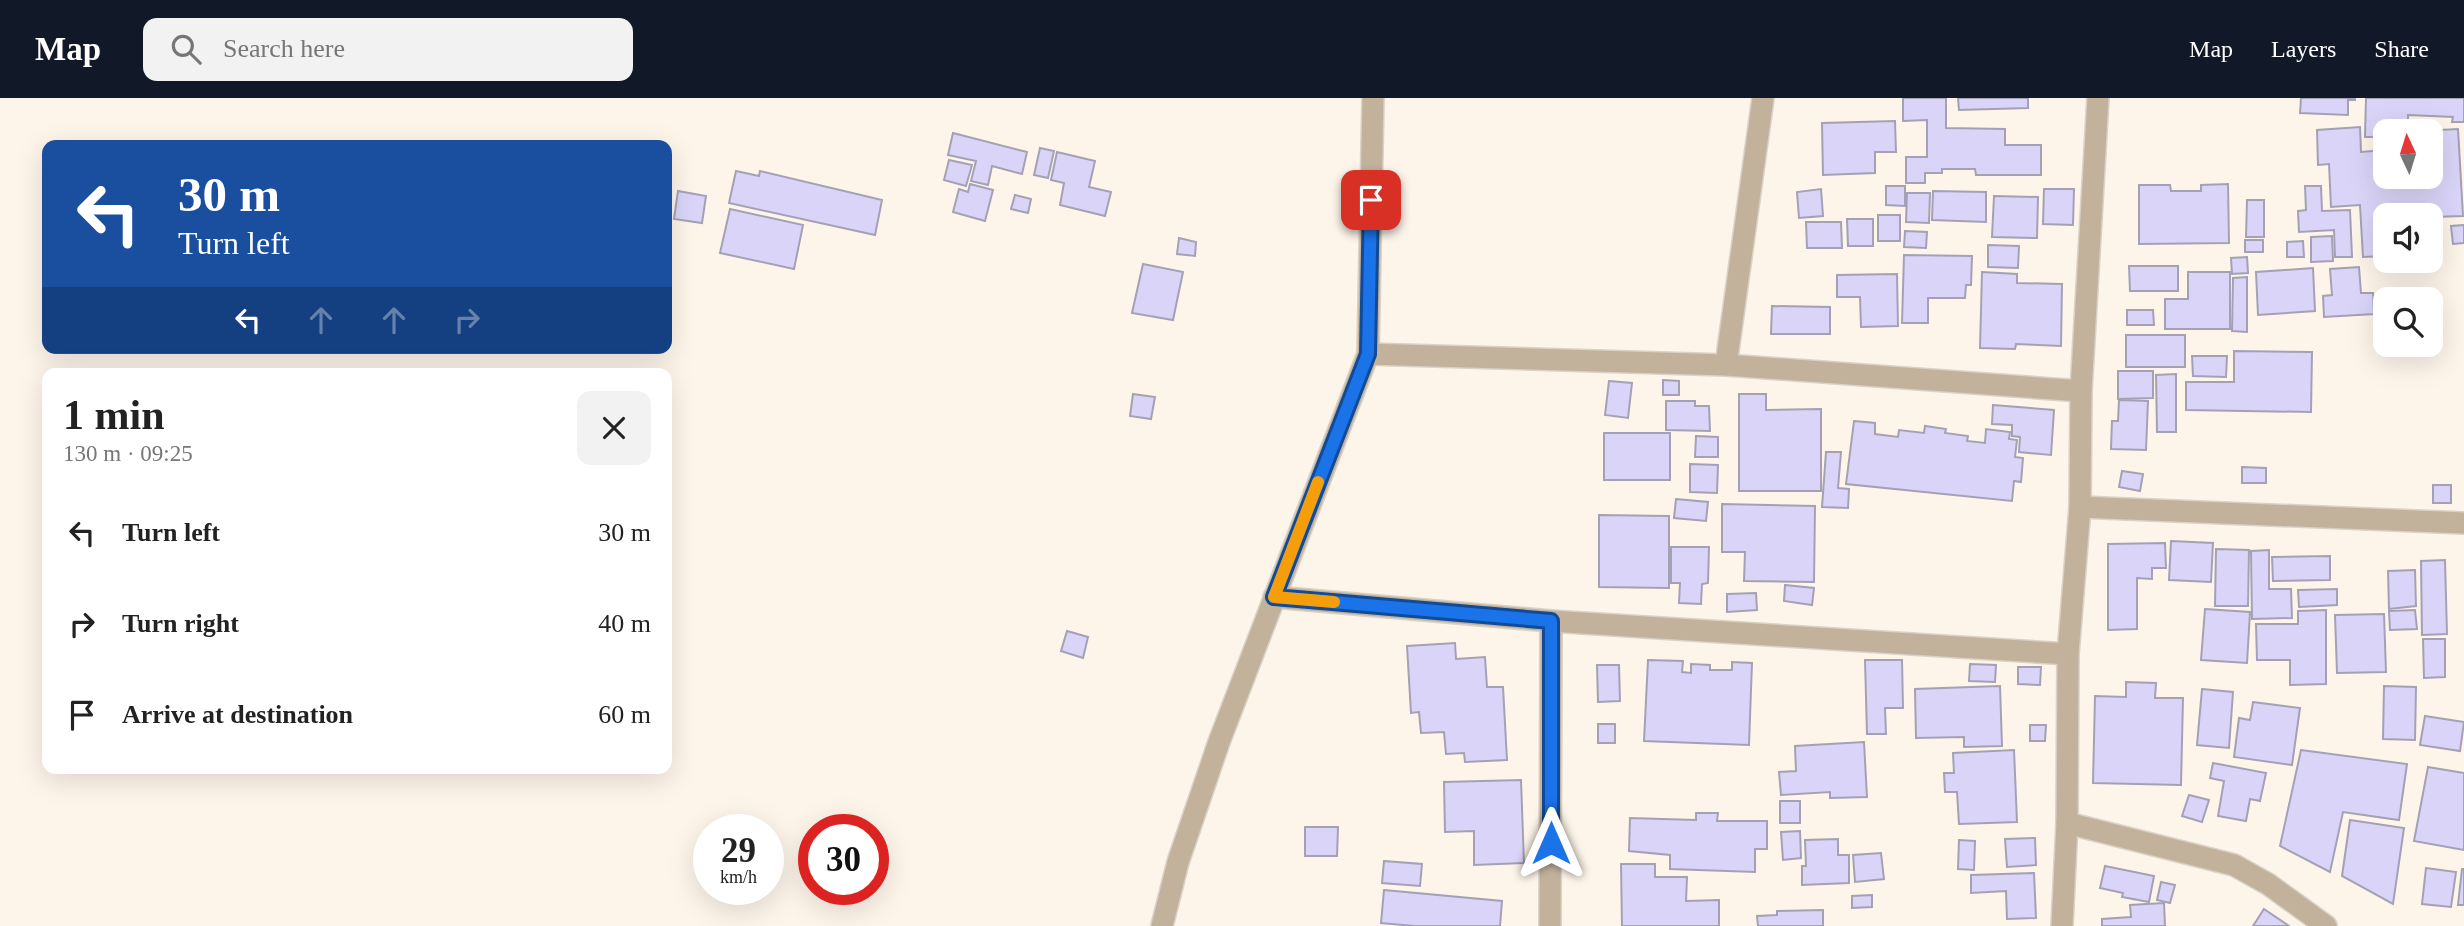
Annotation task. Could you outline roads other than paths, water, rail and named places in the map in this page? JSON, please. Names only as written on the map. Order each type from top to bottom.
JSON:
[{"type":"street","points":[[1162,926],[1178,862],[1215,754],[1368,354],[1373,98]]},
{"type":"street","points":[[1726,365],[1763,98]]},
{"type":"street","points":[[2062,926],[2067,822],[2068,654],[2080,507],[2081,391],[2098,98]]},
{"type":"street","points":[[1368,354],[1726,365],[2081,391]]},
{"type":"street","points":[[2080,507],[2464,523]]},
{"type":"street","points":[[1274,597],[1551,621],[2068,654]]},
{"type":"street","points":[[1550,926],[1551,621]]},
{"type":"street","points":[[2067,822],[2234,865],[2267,884],[2326,926]]}]
